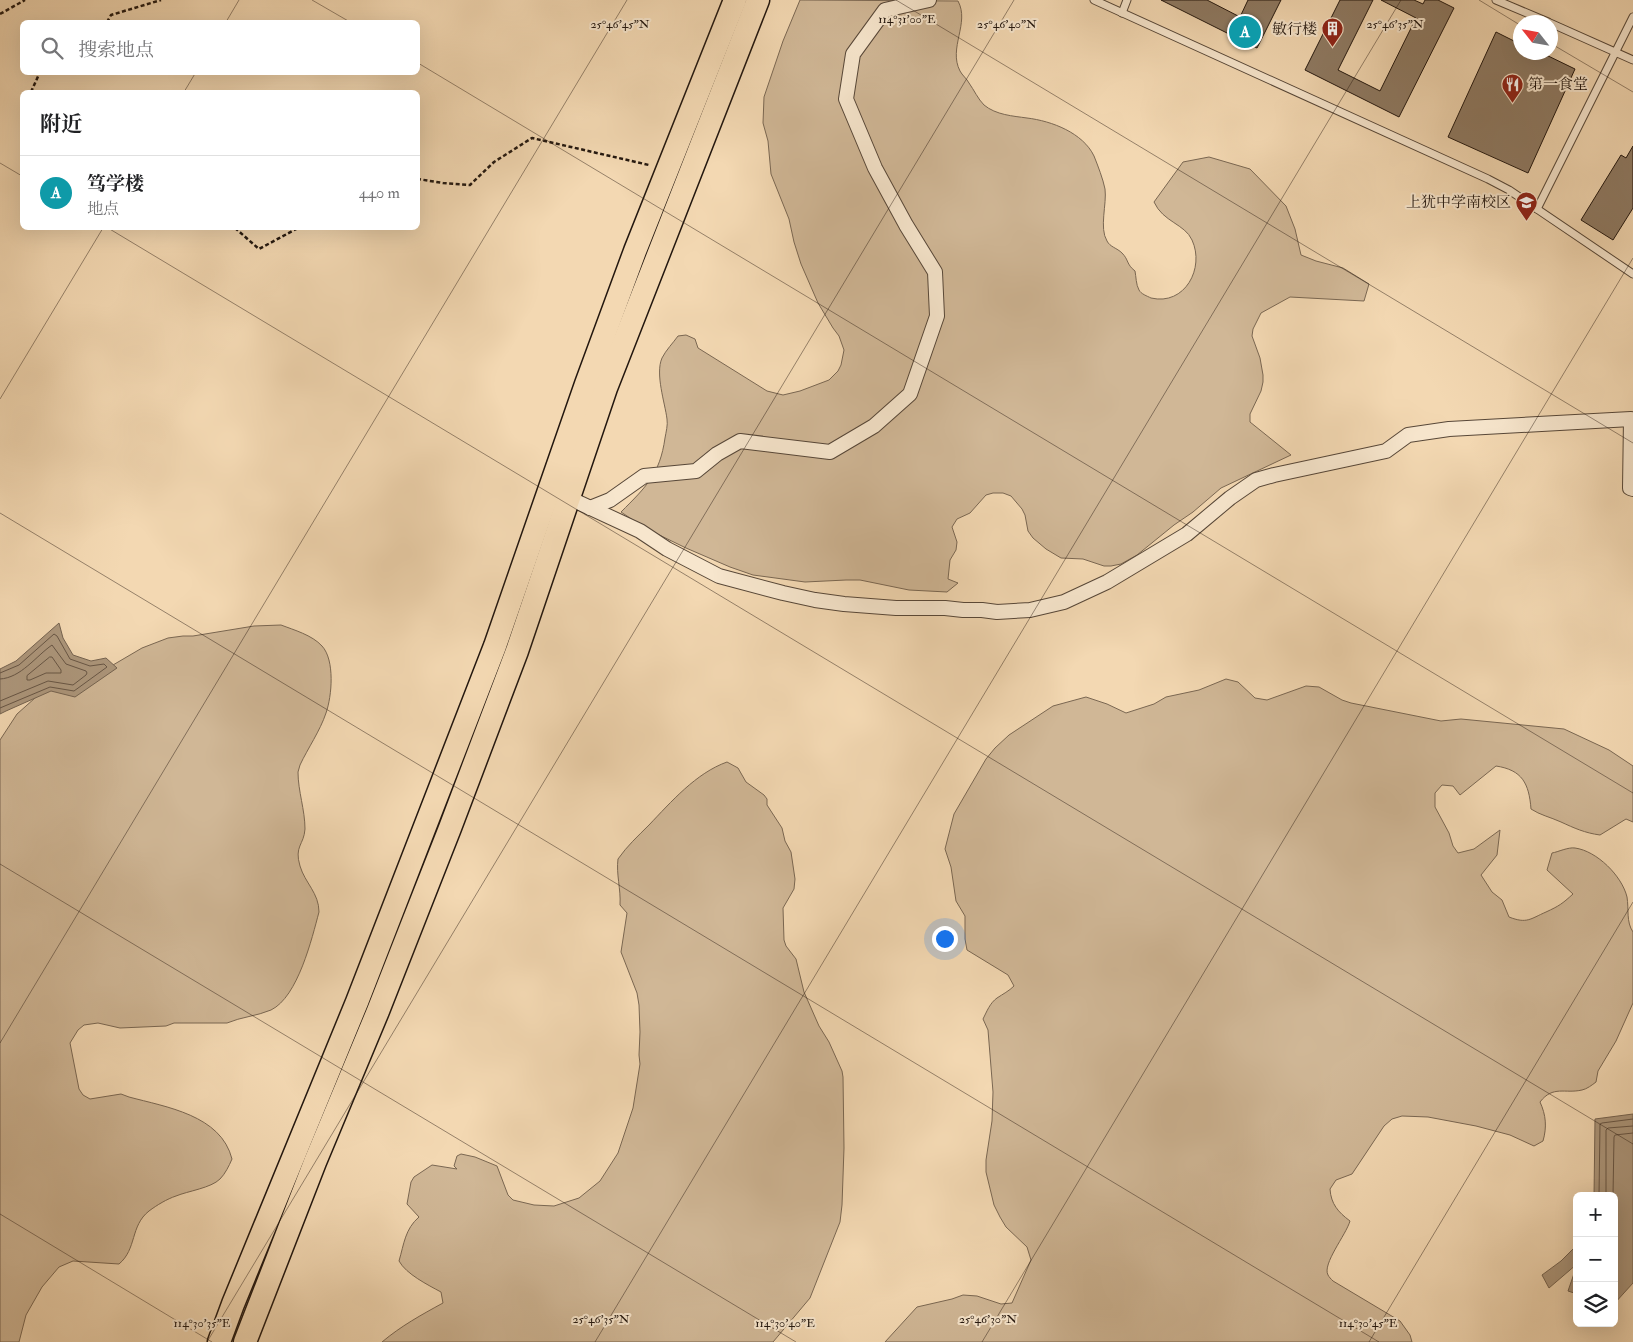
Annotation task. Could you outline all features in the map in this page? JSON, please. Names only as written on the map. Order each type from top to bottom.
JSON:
[{"type":"main road","points":[[219,1342],[357,1002],[495,646],[586,384],[635,251],[735,0]]},
{"type":"main road","points":[[249,1340],[315,1162],[378,1011],[450,828],[517,650],[606,388],[758,0]]},
{"type":"street","points":[[590,508],[610,500],[644,476],[696,470],[717,454],[740,441],[830,452],[874,426],[910,394],[937,316],[935,272],[906,225],[875,168],[846,99],[853,54],[885,10],[929,0]]},
{"type":"street","points":[[569,498],[640,531],[666,549],[719,576],[815,600],[844,604],[997,612],[1030,610],[1064,602],[1107,582],[1187,534],[1230,498],[1256,480],[1386,451],[1408,435],[1449,429],[1631,419],[1630,488],[1633,489]]},
{"type":"lane","points":[[1094,0],[1488,179],[1509,190],[1633,274]]},
{"type":"lane","points":[[1122,13],[1128,0]]},
{"type":"lane","points":[[1496,0],[1531,15]]},
{"type":"lane","points":[[1537,209],[1633,17]]},
{"type":"lane","points":[[1558,27],[1633,60]]},
{"type":"path","points":[[0,14],[26,0]]},
{"type":"path","points":[[108,20],[111,15],[161,0]]},
{"type":"path","points":[[32,90],[39,75]]},
{"type":"path","points":[[420,179],[470,185],[494,162],[532,138],[668,170]]},
{"type":"path","points":[[237,230],[259,249],[294,230]]},
{"type":"shaded area","points":[[800,0],[958,1],[962,18],[956,53],[961,72],[982,103],[994,111],[1056,125],[1075,135],[1089,148],[1096,160],[1105,189],[1103,223],[1105,236],[1108,243],[1122,253],[1135,271],[1137,286],[1140,291],[1151,298],[1163,299],[1174,296],[1182,291],[1194,273],[1196,262],[1192,240],[1184,230],[1158,209],[1154,202],[1183,162],[1209,157],[1250,169],[1286,206],[1295,229],[1301,255],[1343,268],[1369,284],[1364,301],[1290,297],[1261,313],[1253,329],[1252,336],[1260,358],[1263,382],[1261,391],[1250,414],[1250,422],[1291,455],[1221,488],[1137,555],[1121,564],[1111,566],[1104,566],[1083,559],[1061,558],[1033,538],[1028,531],[1022,509],[1011,496],[1003,493],[986,495],[970,513],[957,519],[952,527],[957,542],[956,550],[950,560],[948,579],[958,583],[947,592],[909,590],[860,580],[805,582],[753,575],[686,548],[645,528],[621,512],[645,487],[660,461],[667,424],[660,380],[660,365],[662,358],[678,336],[686,335],[695,339],[698,348],[767,391],[783,395],[829,380],[841,365],[844,350],[839,336],[818,303],[801,264],[789,219],[771,174],[768,141],[763,123],[764,97],[783,41]]},
{"type":"shaded area","points":[[281,625],[318,642],[326,652],[331,669],[330,697],[326,713],[298,772],[305,829],[298,859],[302,872],[317,899],[319,912],[308,951],[296,980],[281,1003],[271,1010],[260,1014],[227,1023],[174,1023],[166,1026],[120,1028],[98,1023],[84,1025],[78,1030],[70,1043],[79,1089],[83,1095],[90,1099],[121,1094],[190,1115],[216,1132],[226,1144],[232,1159],[224,1175],[216,1182],[173,1197],[149,1211],[143,1217],[136,1230],[129,1252],[119,1264],[73,1261],[59,1267],[42,1287],[26,1315],[19,1342],[0,1342],[0,740],[17,714],[53,682],[113,665],[142,648],[168,638],[254,626]]},
{"type":"shaded area","points":[[1226,679],[1238,682],[1255,698],[1267,700],[1306,686],[1319,687],[1351,703],[1441,721],[1461,719],[1564,729],[1609,750],[1633,766],[1633,822],[1626,819],[1600,835],[1580,830],[1531,809],[1526,785],[1518,775],[1505,768],[1496,766],[1460,795],[1453,786],[1442,785],[1435,793],[1435,807],[1458,853],[1474,849],[1500,830],[1497,855],[1481,875],[1492,892],[1502,900],[1509,917],[1520,920],[1532,919],[1563,903],[1573,894],[1547,870],[1552,853],[1572,848],[1583,850],[1600,859],[1620,881],[1627,897],[1629,920],[1633,932],[1633,1003],[1616,1041],[1598,1071],[1596,1082],[1589,1087],[1576,1091],[1555,1092],[1540,1102],[1544,1112],[1544,1136],[1543,1141],[1534,1146],[1510,1135],[1476,1126],[1428,1117],[1402,1116],[1392,1119],[1384,1126],[1352,1174],[1336,1180],[1330,1189],[1332,1199],[1339,1211],[1350,1221],[1328,1264],[1328,1275],[1333,1281],[1400,1321],[1410,1335],[1412,1342],[885,1342],[917,1307],[963,1295],[977,1296],[1001,1304],[1012,1303],[1031,1260],[1027,1247],[1006,1227],[1000,1217],[994,1205],[986,1172],[992,1121],[993,1092],[988,1030],[983,1019],[992,1002],[1014,986],[1008,975],[967,950],[965,916],[956,901],[951,867],[945,849],[954,814],[986,759],[995,748],[1009,735],[1053,706],[1086,697],[1126,713],[1154,704],[1166,697],[1199,690]]},
{"type":"shaded area","points":[[727,762],[738,768],[746,782],[767,799],[767,805],[782,828],[785,841],[791,852],[795,879],[794,889],[783,908],[784,940],[786,946],[796,959],[804,992],[819,1026],[829,1042],[843,1077],[844,1148],[840,1222],[810,1298],[773,1342],[382,1342],[419,1316],[443,1303],[441,1292],[412,1275],[399,1261],[408,1232],[419,1217],[407,1204],[411,1182],[414,1177],[432,1165],[457,1169],[454,1166],[457,1156],[461,1154],[475,1157],[497,1166],[508,1195],[513,1200],[534,1205],[554,1206],[579,1198],[600,1181],[618,1153],[633,1108],[640,1064],[640,1032],[637,993],[621,952],[627,913],[620,905],[618,859],[633,841],[685,789],[705,773]]},
{"type":"water","points":[[59,623],[63,638],[73,655],[91,661],[106,658],[117,668],[75,697],[51,691],[0,714],[0,669],[16,661]]},
{"type":"water","points":[[1633,1114],[1633,1283],[1618,1300],[1618,1192],[1594,1192],[1595,1119]]},
{"type":"water","points":[[1573,1249],[1573,1267],[1549,1288],[1542,1275]]},
{"type":"water","points":[[1573,1277],[1573,1293],[1568,1291]]},
{"type":"building","points":[[1161,0],[1207,0],[1240,17],[1248,0],[1281,0],[1257,48]]},
{"type":"building","name":"敏行楼","points":[[1340,0],[1373,0],[1338,70],[1380,91],[1416,18],[1381,0],[1414,0],[1423,4],[1425,0],[1438,0],[1454,8],[1399,117],[1305,70]]},
{"type":"building","name":"第一食堂","points":[[1496,32],[1513,40],[1513,60],[1556,60],[1575,69],[1528,173],[1448,137]]},
{"type":"building","points":[[1633,146],[1633,208],[1613,240],[1581,220],[1621,155],[1626,158]]},
{"type":"place","name":"笃学楼","points":[[1245,32]]},
{"type":"place","name":"敏行楼","points":[[1333,48]]},
{"type":"place","name":"第一食堂","points":[[1512,103]]},
{"type":"place","name":"上犹中学南校区","points":[[1527,221]]}]
